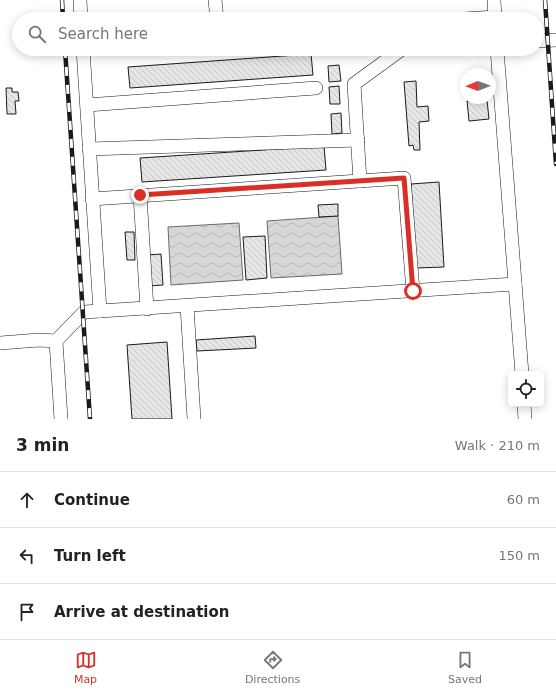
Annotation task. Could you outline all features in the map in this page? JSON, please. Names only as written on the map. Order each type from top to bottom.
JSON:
[{"type":"lane","points":[[80,0],[81,12]]},
{"type":"lane","points":[[215,0],[216,12]]},
{"type":"lane","points":[[494,0],[495,12]]},
{"type":"lane","points":[[544,41],[556,40]]},
{"type":"lane","points":[[84,56],[100,311]]},
{"type":"lane","points":[[360,181],[354,84],[392,56]]},
{"type":"lane","points":[[498,56],[522,371]]},
{"type":"lane","points":[[87,105],[316,88]]},
{"type":"lane","points":[[89,149],[358,140]]},
{"type":"lane","points":[[92,198],[404,178],[413,291]]},
{"type":"lane","points":[[140,195],[147,309]]},
{"type":"lane","points":[[61,419],[56,341],[84,312],[515,284]]},
{"type":"lane","points":[[187,306],[194,419]]},
{"type":"lane","points":[[0,343],[39,340],[56,341]]},
{"type":"lane","points":[[524,407],[525,419]]},
{"type":"water","points":[[338,216],[342,274],[271,278],[267,221]]},
{"type":"water","points":[[239,223],[243,280],[171,285],[168,227]]},
{"type":"building","points":[[283,56],[311,56],[313,75],[130,88],[128,67]]},
{"type":"building","points":[[339,65],[341,81],[329,82],[328,66]]},
{"type":"building","points":[[416,81],[417,107],[428,106],[429,121],[419,122],[420,150],[414,150],[413,145],[409,146],[404,82]]},
{"type":"building","points":[[339,86],[340,104],[330,104],[329,87]]},
{"type":"building","points":[[6,88],[12,88],[12,92],[18,92],[19,101],[15,101],[16,114],[7,114]]},
{"type":"building","points":[[467,104],[487,104],[489,119],[469,121]]},
{"type":"building","points":[[341,113],[342,133],[332,134],[331,114]]},
{"type":"building","points":[[324,146],[326,170],[142,182],[140,158]]},
{"type":"building","points":[[439,182],[444,267],[416,268],[411,184]]},
{"type":"building","points":[[338,204],[338,216],[319,217],[318,205]]},
{"type":"building","points":[[125,232],[134,232],[135,260],[127,260]]},
{"type":"building","points":[[265,236],[267,278],[246,280],[243,237]]},
{"type":"building","points":[[161,254],[163,285],[149,286],[147,255]]},
{"type":"building","points":[[255,336],[256,348],[197,351],[196,340]]},
{"type":"building","points":[[167,342],[172,419],[132,419],[127,345]]},
{"type":"railway","points":[[62,0],[63,12]]},
{"type":"railway","points":[[545,0],[556,164]]},
{"type":"railway","points":[[65,56],[90,419]]},
{"type":"route","points":[[140,195],[404,178],[413,291]]}]
